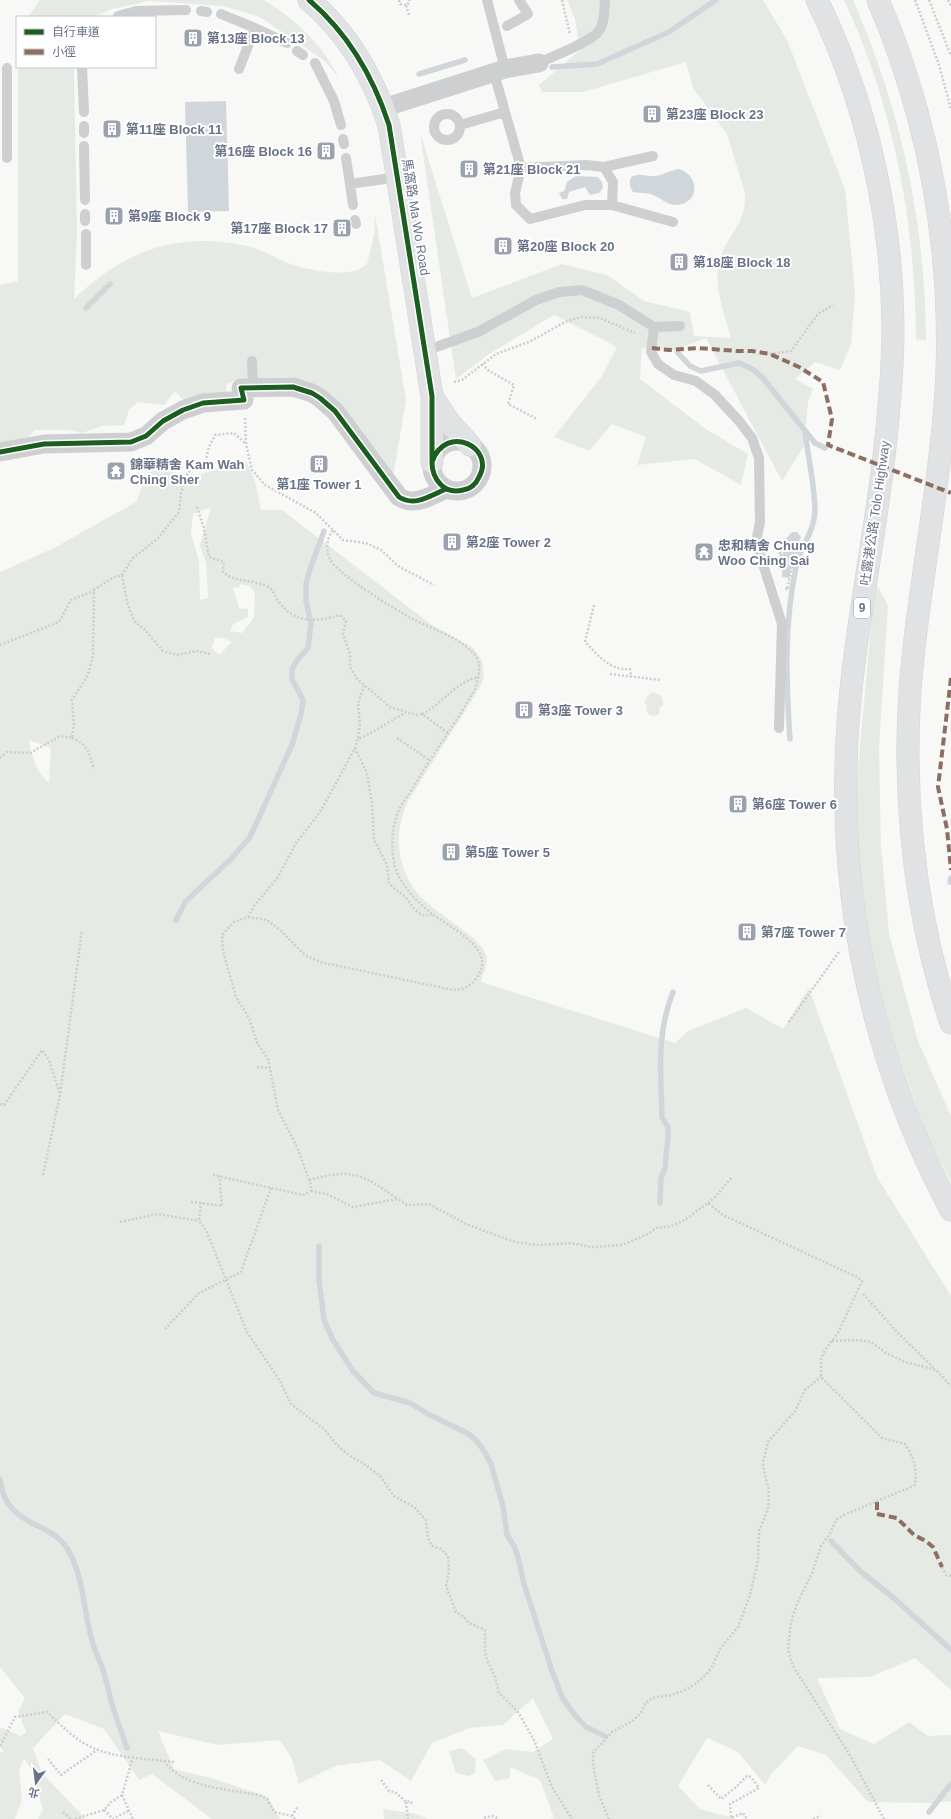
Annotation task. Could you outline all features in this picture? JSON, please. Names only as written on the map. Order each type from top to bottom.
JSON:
[{"type":"main road","name":"馬窩路 Ma Wo Road","points":[[310,0],[334,23],[360,58],[375,87],[393,143],[432,396],[432,462]]},
{"type":"main road","name":"吐露港公路 Tolo Highway","points":[[818,0],[837,44],[850,81],[869,145],[880,193],[887,243],[893,318],[889,415],[884,460],[853,664],[848,712],[845,810],[850,884],[863,966],[873,1010],[887,1059],[902,1103],[920,1146],[951,1210]]},
{"type":"main road","points":[[878,0],[910,86],[926,144],[940,212],[946,275],[948,338],[945,404],[937,479],[913,660],[908,754],[911,821],[919,889],[932,956],[951,1023]]},
{"type":"main road","name":"馬窩路 Ma Wo Road","points":[[432,396],[449,422],[470,445]]},
{"type":"street","points":[[383,108],[499,71],[539,64]]},
{"type":"street","name":"馬窩路 Ma Wo Road","points":[[138,439],[163,421],[183,410],[203,404],[221,403],[249,394],[293,387],[312,393],[328,404],[395,492],[404,500],[415,502],[446,489]]},
{"type":"street","points":[[0,452],[44,444],[138,439]]},
{"type":"street","points":[[432,462],[440,448],[446,443],[454,441],[470,445]]},
{"type":"street","name":"馬窩路 Ma Wo Road","points":[[432,462],[434,478],[446,489],[454,491],[463,490],[470,487],[479,478],[482,466],[481,458],[477,450],[470,445]]},
{"type":"lane","points":[[487,0],[506,112],[521,168],[515,193],[516,205],[530,219],[585,205],[612,205],[673,222]]},
{"type":"lane","points":[[508,26],[528,14],[519,0]]},
{"type":"lane","points":[[539,64],[591,38],[600,30],[604,19],[605,0]]},
{"type":"lane","points":[[118,16],[136,11],[186,10]]},
{"type":"lane","points":[[221,14],[256,28],[287,43]]},
{"type":"lane","points":[[239,69],[256,28]]},
{"type":"lane","points":[[314,64],[334,101],[341,125]]},
{"type":"lane","points":[[7,68],[4,121],[7,158]]},
{"type":"lane","points":[[82,68],[84,112]]},
{"type":"lane","points":[[460,125],[506,112]]},
{"type":"lane","points":[[84,146],[85,200]]},
{"type":"lane","points":[[521,168],[587,164],[604,167],[652,156]]},
{"type":"lane","points":[[346,158],[353,205]]},
{"type":"lane","points":[[604,167],[613,182],[612,205]]},
{"type":"lane","points":[[350,184],[398,177]]},
{"type":"lane","points":[[86,234],[86,265]]},
{"type":"lane","points":[[425,351],[478,332],[536,300],[559,292],[582,290],[619,305],[654,327],[680,326]]},
{"type":"lane","points":[[654,327],[651,352],[658,364],[674,375],[696,381],[715,395],[739,421],[752,438],[759,458],[760,522],[756,542],[782,624],[779,728]]},
{"type":"lane","points":[[249,394],[252,361]]},
{"type":"path","points":[[400,0],[400,4],[406,5]]},
{"type":"path","points":[[406,5],[409,3],[409,0]]},
{"type":"path","points":[[562,0],[573,47]]},
{"type":"path","points":[[915,0],[939,65],[951,109]]},
{"type":"path","points":[[928,0],[951,56]]},
{"type":"path","points":[[948,0],[951,6]]},
{"type":"path","points":[[406,5],[409,15]]},
{"type":"path","points":[[770,354],[791,351],[818,314],[833,305]]},
{"type":"path","points":[[454,382],[462,380],[496,354],[529,342],[567,320],[582,317],[600,318],[653,340]]},
{"type":"path","points":[[482,364],[489,371],[514,385],[508,404],[537,419]]},
{"type":"path","points":[[249,394],[246,444],[252,470],[265,485],[316,514],[342,540],[366,543],[382,550],[398,566],[434,585]]},
{"type":"path","points":[[210,654],[197,651],[177,655],[163,651],[145,630],[134,621],[127,602],[122,575],[132,559],[158,538],[179,512],[180,493],[188,472],[205,463],[209,447],[215,435],[234,433],[246,444]]},
{"type":"path","points":[[137,483],[138,439]]},
{"type":"path","points":[[197,507],[204,528],[208,557],[224,562],[223,572],[229,577],[271,588],[278,602],[291,614],[304,620],[326,619],[340,614],[346,621],[343,634],[348,646],[350,667],[364,686],[390,707],[416,715],[422,714],[432,709],[466,681],[479,677]]},
{"type":"path","points":[[311,1191],[309,1180],[297,1147],[278,1110],[268,1059],[257,1043],[249,1018],[236,997],[223,950],[222,935],[234,922],[248,917],[267,920],[280,930],[305,955],[320,962],[456,990],[463,990],[471,985],[478,977],[482,967],[482,958],[478,949],[462,933],[432,914],[417,901],[400,878],[394,864],[391,846],[397,814],[429,760],[469,701],[479,677],[479,667],[475,654],[448,635],[411,618],[341,572],[330,560],[327,550],[328,537],[333,530]]},
{"type":"path","points":[[781,585],[787,590],[794,557],[803,539]]},
{"type":"path","points":[[780,542],[781,578]]},
{"type":"path","points":[[781,555],[794,557]]},
{"type":"path","points":[[0,645],[59,622],[71,600],[94,590],[112,578],[122,575]]},
{"type":"path","points":[[72,738],[74,724],[72,700],[88,675],[92,654],[94,590]]},
{"type":"path","points":[[594,606],[584,642],[612,667],[623,670],[630,669],[631,678]]},
{"type":"path","points":[[610,674],[631,678],[661,680]]},
{"type":"path","points":[[248,917],[254,906],[278,877],[296,842],[320,812],[355,748],[360,724],[358,703],[364,686]]},
{"type":"path","points":[[358,739],[407,712]]},
{"type":"path","points":[[422,714],[448,733]]},
{"type":"path","points":[[0,758],[6,752],[30,753],[60,736],[81,741],[87,749],[94,769]]},
{"type":"path","points":[[397,738],[429,760]]},
{"type":"path","points":[[355,748],[367,773],[372,804],[374,840],[387,865],[389,883],[404,896],[418,913],[429,915],[432,914]]},
{"type":"path","points":[[43,1175],[60,1095],[82,930]]},
{"type":"path","points":[[789,1022],[839,952]]},
{"type":"path","points":[[0,1104],[4,1105],[42,1050],[50,1060],[60,1095]]},
{"type":"path","points":[[258,1066],[270,1068]]},
{"type":"path","points":[[309,1180],[339,1174],[352,1174],[365,1177],[407,1205],[429,1204],[466,1224],[514,1242],[537,1244],[571,1243],[590,1247],[622,1245],[648,1234],[658,1226],[666,1227],[681,1222],[715,1197],[732,1177]]},
{"type":"path","points":[[213,1175],[219,1175],[302,1194],[311,1191],[327,1194],[353,1207],[398,1199]]},
{"type":"path","points":[[191,1202],[201,1202],[222,1206],[219,1175]]},
{"type":"path","points":[[165,1329],[199,1293],[241,1272],[271,1188]]},
{"type":"path","points":[[199,1221],[201,1202]]},
{"type":"path","points":[[708,1203],[723,1215],[862,1281],[838,1333],[821,1359],[821,1377],[882,1438],[905,1444],[913,1458],[916,1475],[914,1485],[844,1515],[836,1520],[830,1534],[821,1546],[812,1573],[797,1604],[791,1622],[788,1650],[793,1666],[851,1757],[884,1819]]},
{"type":"path","points":[[120,1222],[158,1214],[199,1221],[206,1230],[247,1332],[280,1381],[291,1404],[324,1429],[336,1444],[350,1456],[364,1463],[380,1476],[394,1496],[414,1508],[426,1520],[428,1538],[432,1546],[441,1548],[448,1556],[449,1572],[446,1586],[456,1612],[464,1617],[468,1623],[485,1630],[485,1652],[495,1677],[499,1693],[518,1712],[534,1740],[552,1787],[572,1819]]},
{"type":"path","points":[[863,1294],[898,1333],[951,1386]]},
{"type":"path","points":[[832,1341],[857,1340],[871,1342],[895,1358],[936,1370]]},
{"type":"path","points":[[609,1819],[598,1795],[593,1764],[593,1753],[612,1732],[641,1713],[645,1704],[652,1698],[672,1695],[685,1690],[706,1675],[712,1667],[720,1649],[738,1627],[754,1580],[758,1560],[759,1531],[768,1509],[770,1491],[763,1462],[768,1442],[795,1411],[805,1390],[821,1377]]},
{"type":"path","points":[[942,1567],[946,1575],[951,1576]]},
{"type":"path","points":[[0,1746],[15,1717],[47,1712],[69,1734],[97,1750],[133,1757],[176,1762]]},
{"type":"path","points":[[48,1759],[61,1775],[97,1750]]},
{"type":"path","points":[[133,1757],[122,1795],[128,1811],[133,1819]]},
{"type":"path","points":[[164,1761],[169,1768],[187,1780],[262,1796],[266,1799],[274,1812],[292,1816],[295,1819]]},
{"type":"path","points":[[708,1785],[721,1799],[747,1776],[751,1777],[759,1788],[730,1804],[731,1818],[743,1813],[747,1819]]},
{"type":"path","points":[[381,1780],[389,1791],[395,1792],[406,1802],[410,1801],[413,1805]]},
{"type":"path","points":[[74,1819],[104,1810],[111,1802],[122,1795]]},
{"type":"path","points":[[406,1802],[408,1819]]},
{"type":"path","points":[[292,1816],[298,1806]]},
{"type":"path","points":[[104,1810],[113,1819],[128,1811]]},
{"type":"path","points":[[63,1812],[71,1819]]},
{"type":"path","points":[[484,1818],[492,1816],[499,1819]]},
{"type":"path","points":[[813,1819],[821,1816]]},
{"type":"shaded area","points":[[40,0],[264,0],[287,16],[307,34],[325,55],[339,78],[325,61],[260,17],[222,6],[149,1],[112,9],[95,16],[29,16]]},
{"type":"shaded area","points":[[567,0],[763,0],[787,40],[845,189],[855,292],[851,345],[840,370],[815,362],[795,379],[813,389],[808,402],[804,446],[782,481],[706,338],[672,351],[642,348],[640,379],[707,430],[748,454],[741,485],[695,459],[637,465],[646,437],[612,424],[589,451],[554,437],[602,376],[617,347],[554,315],[489,354],[456,379],[420,133],[472,298],[562,264],[607,275],[644,301],[690,312],[694,336],[731,338],[720,301],[718,272],[722,253],[743,214],[745,193],[727,134],[693,88],[686,62],[583,92],[542,92],[539,85],[580,50],[575,19]]},
{"type":"shaded area","points":[[844,0],[853,0],[885,83],[897,124],[907,166],[921,252],[925,296],[926,341],[916,339],[915,295],[906,208],[888,123],[876,82],[861,40]]},
{"type":"shaded area","points":[[18,68],[74,68],[77,234],[74,299],[111,269],[131,258],[172,244],[194,241],[249,246],[295,266],[312,270],[350,272],[367,264],[374,235],[375,214],[406,400],[393,477],[344,407],[321,388],[291,377],[236,380],[226,385],[227,394],[186,403],[175,391],[164,405],[138,402],[129,410],[124,425],[102,426],[82,433],[68,430],[35,430],[23,443],[0,444],[0,285],[18,281]]},
{"type":"shaded area","points":[[226,101],[229,211],[188,212],[185,102]]},
{"type":"shaded area","points":[[679,169],[691,177],[694,183],[693,195],[684,203],[676,205],[670,204],[650,194],[633,192],[631,188],[631,177],[640,175],[661,175]]},
{"type":"shaded area","points":[[576,176],[598,177],[602,182],[603,188],[599,193],[590,195],[585,187],[569,192],[567,199],[562,199],[559,193],[564,191],[567,182]]},
{"type":"shaded area","points":[[246,461],[255,481],[261,510],[282,510],[432,625],[472,647],[482,660],[484,676],[482,684],[408,801],[403,813],[399,838],[402,863],[406,875],[421,897],[434,909],[471,936],[482,947],[486,955],[486,962],[481,982],[675,1043],[688,1031],[746,1008],[783,1029],[809,988],[877,1177],[951,1296],[951,1690],[915,1658],[870,1677],[817,1678],[840,1729],[874,1744],[909,1722],[928,1736],[951,1735],[951,1801],[932,1803],[868,1802],[826,1755],[798,1746],[771,1774],[765,1785],[738,1752],[707,1738],[678,1786],[700,1809],[736,1819],[550,1819],[554,1818],[540,1780],[510,1767],[510,1778],[495,1781],[483,1760],[506,1749],[533,1752],[553,1739],[533,1698],[503,1725],[469,1728],[432,1743],[411,1781],[380,1760],[335,1766],[299,1784],[292,1759],[280,1740],[218,1745],[158,1731],[174,1769],[211,1778],[268,1797],[280,1819],[212,1819],[152,1774],[139,1780],[104,1729],[65,1714],[33,1748],[42,1773],[83,1816],[84,1819],[38,1819],[43,1810],[36,1786],[38,1777],[24,1759],[19,1771],[22,1800],[15,1819],[0,1819],[0,1752],[4,1752],[0,1746],[0,1727],[21,1736],[26,1732],[18,1712],[25,1698],[0,1667],[0,572],[54,548],[136,502],[150,466],[191,477]],"holes":[[[211,507],[200,545],[206,563],[208,598],[200,600],[199,561],[191,534],[193,514]],[[240,584],[250,586],[255,594],[254,617],[242,633],[230,631],[233,624],[248,617],[248,609],[239,608],[233,587],[239,588]],[[215,638],[223,638],[232,642],[219,655],[212,648]],[[29,740],[51,748],[49,783],[41,774],[33,758]]]},
{"type":"shaded area","points":[[792,532],[797,532],[801,537],[793,557],[789,578],[782,577],[783,542]]},
{"type":"shaded area","points":[[875,582],[888,605],[879,749],[881,845],[889,934],[918,1041],[951,1116],[951,1182],[929,1140],[892,1039],[871,953],[858,857],[856,791]]},
{"type":"shaded area","points":[[652,692],[660,695],[663,700],[663,706],[660,707],[659,715],[652,716],[648,714],[646,710],[647,705],[644,704],[647,696]]},
{"type":"shaded area","points":[[462,1748],[476,1759],[475,1773],[468,1776],[456,1773],[449,1751]]},
{"type":"shaded area","points":[[383,1809],[416,1814],[428,1819],[384,1819]]},
{"type":"waterway","points":[[552,67],[597,64],[669,32],[716,0]]},
{"type":"waterway","points":[[419,74],[465,60]]},
{"type":"waterway","points":[[86,308],[110,284]]},
{"type":"waterway","points":[[678,353],[690,366],[701,371],[739,363],[752,369],[762,377],[815,443],[825,448]]},
{"type":"waterway","points":[[790,739],[787,675],[789,610],[796,567],[810,533],[815,512],[813,482],[805,431]]},
{"type":"waterway","points":[[176,920],[186,901],[230,860],[250,837],[292,745],[301,714],[303,700],[292,679],[292,669],[298,659],[308,648],[311,624],[306,601],[306,584],[324,531]]},
{"type":"waterway","points":[[950,882],[951,878]]},
{"type":"waterway","points":[[660,1203],[661,1178],[665,1168],[668,1137],[668,1127],[662,1117],[661,1054],[664,1023],[673,992]]},
{"type":"waterway","points":[[319,1246],[319,1280],[324,1320],[333,1340],[353,1371],[374,1393],[410,1403],[428,1414],[467,1433],[477,1441],[484,1451],[491,1464],[503,1506],[507,1535],[514,1546],[518,1557],[524,1584],[552,1671],[563,1699],[586,1727],[605,1736]]},
{"type":"waterway","points":[[0,1479],[4,1495],[11,1507],[19,1515],[51,1533],[60,1540],[74,1561],[81,1584],[93,1644],[103,1669],[113,1708],[127,1748]]},
{"type":"waterway","points":[[831,1541],[860,1571],[896,1600],[951,1650]]},
{"type":"waterway","points":[[929,1812],[951,1784]]},
{"type":"marked path","points":[[652,348],[669,350],[698,348],[752,351],[770,354],[799,367],[823,382],[832,419],[828,445],[951,493]]},
{"type":"marked path","points":[[951,678],[938,787],[947,829],[951,870]]},
{"type":"marked path","points":[[877,1502],[877,1514],[897,1518],[914,1535],[926,1541],[933,1547],[942,1567]]},
{"type":"cycle path","points":[[309,0],[336,27],[358,57],[383,107],[389,125],[432,396],[432,462],[434,474],[440,484],[445,488],[456,491],[463,490],[472,486],[476,482],[482,466],[481,457],[475,449],[467,444],[458,442],[448,443],[439,450],[432,462]]},
{"type":"cycle path","points":[[0,452],[44,444],[131,442],[146,436],[163,421],[183,410],[203,403],[244,400],[241,388],[293,387],[312,393],[335,411],[399,497],[405,500],[417,501],[446,489]]},
{"type":"place","name":"第13座 Block 13","points":[[193,38]]},
{"type":"place","name":"第23座 Block 23","points":[[652,114]]},
{"type":"place","name":"第11座 Block 11","points":[[112,129]]},
{"type":"place","name":"第16座 Block 16","points":[[326,151]]},
{"type":"place","name":"第21座 Block 21","points":[[469,169]]},
{"type":"place","name":"第9座 Block 9","points":[[114,216]]},
{"type":"place","name":"第17座 Block 17","points":[[342,228]]},
{"type":"place","name":"第20座 Block 20","points":[[503,246]]},
{"type":"place","name":"第18座 Block 18","points":[[679,262]]},
{"type":"place","name":"第1座 Tower 1","points":[[319,464]]},
{"type":"place","name":"錦華精舍 Kam Wah Ching Sher","points":[[116,471]]},
{"type":"place","name":"第2座 Tower 2","points":[[452,542]]},
{"type":"place","name":"忠和精舍 Chung Woo Ching Sai","points":[[704,552]]},
{"type":"place","name":"第3座 Tower 3","points":[[524,710]]},
{"type":"place","name":"第6座 Tower 6","points":[[738,804]]},
{"type":"place","name":"第5座 Tower 5","points":[[451,852]]},
{"type":"place","name":"第7座 Tower 7","points":[[747,932]]}]
